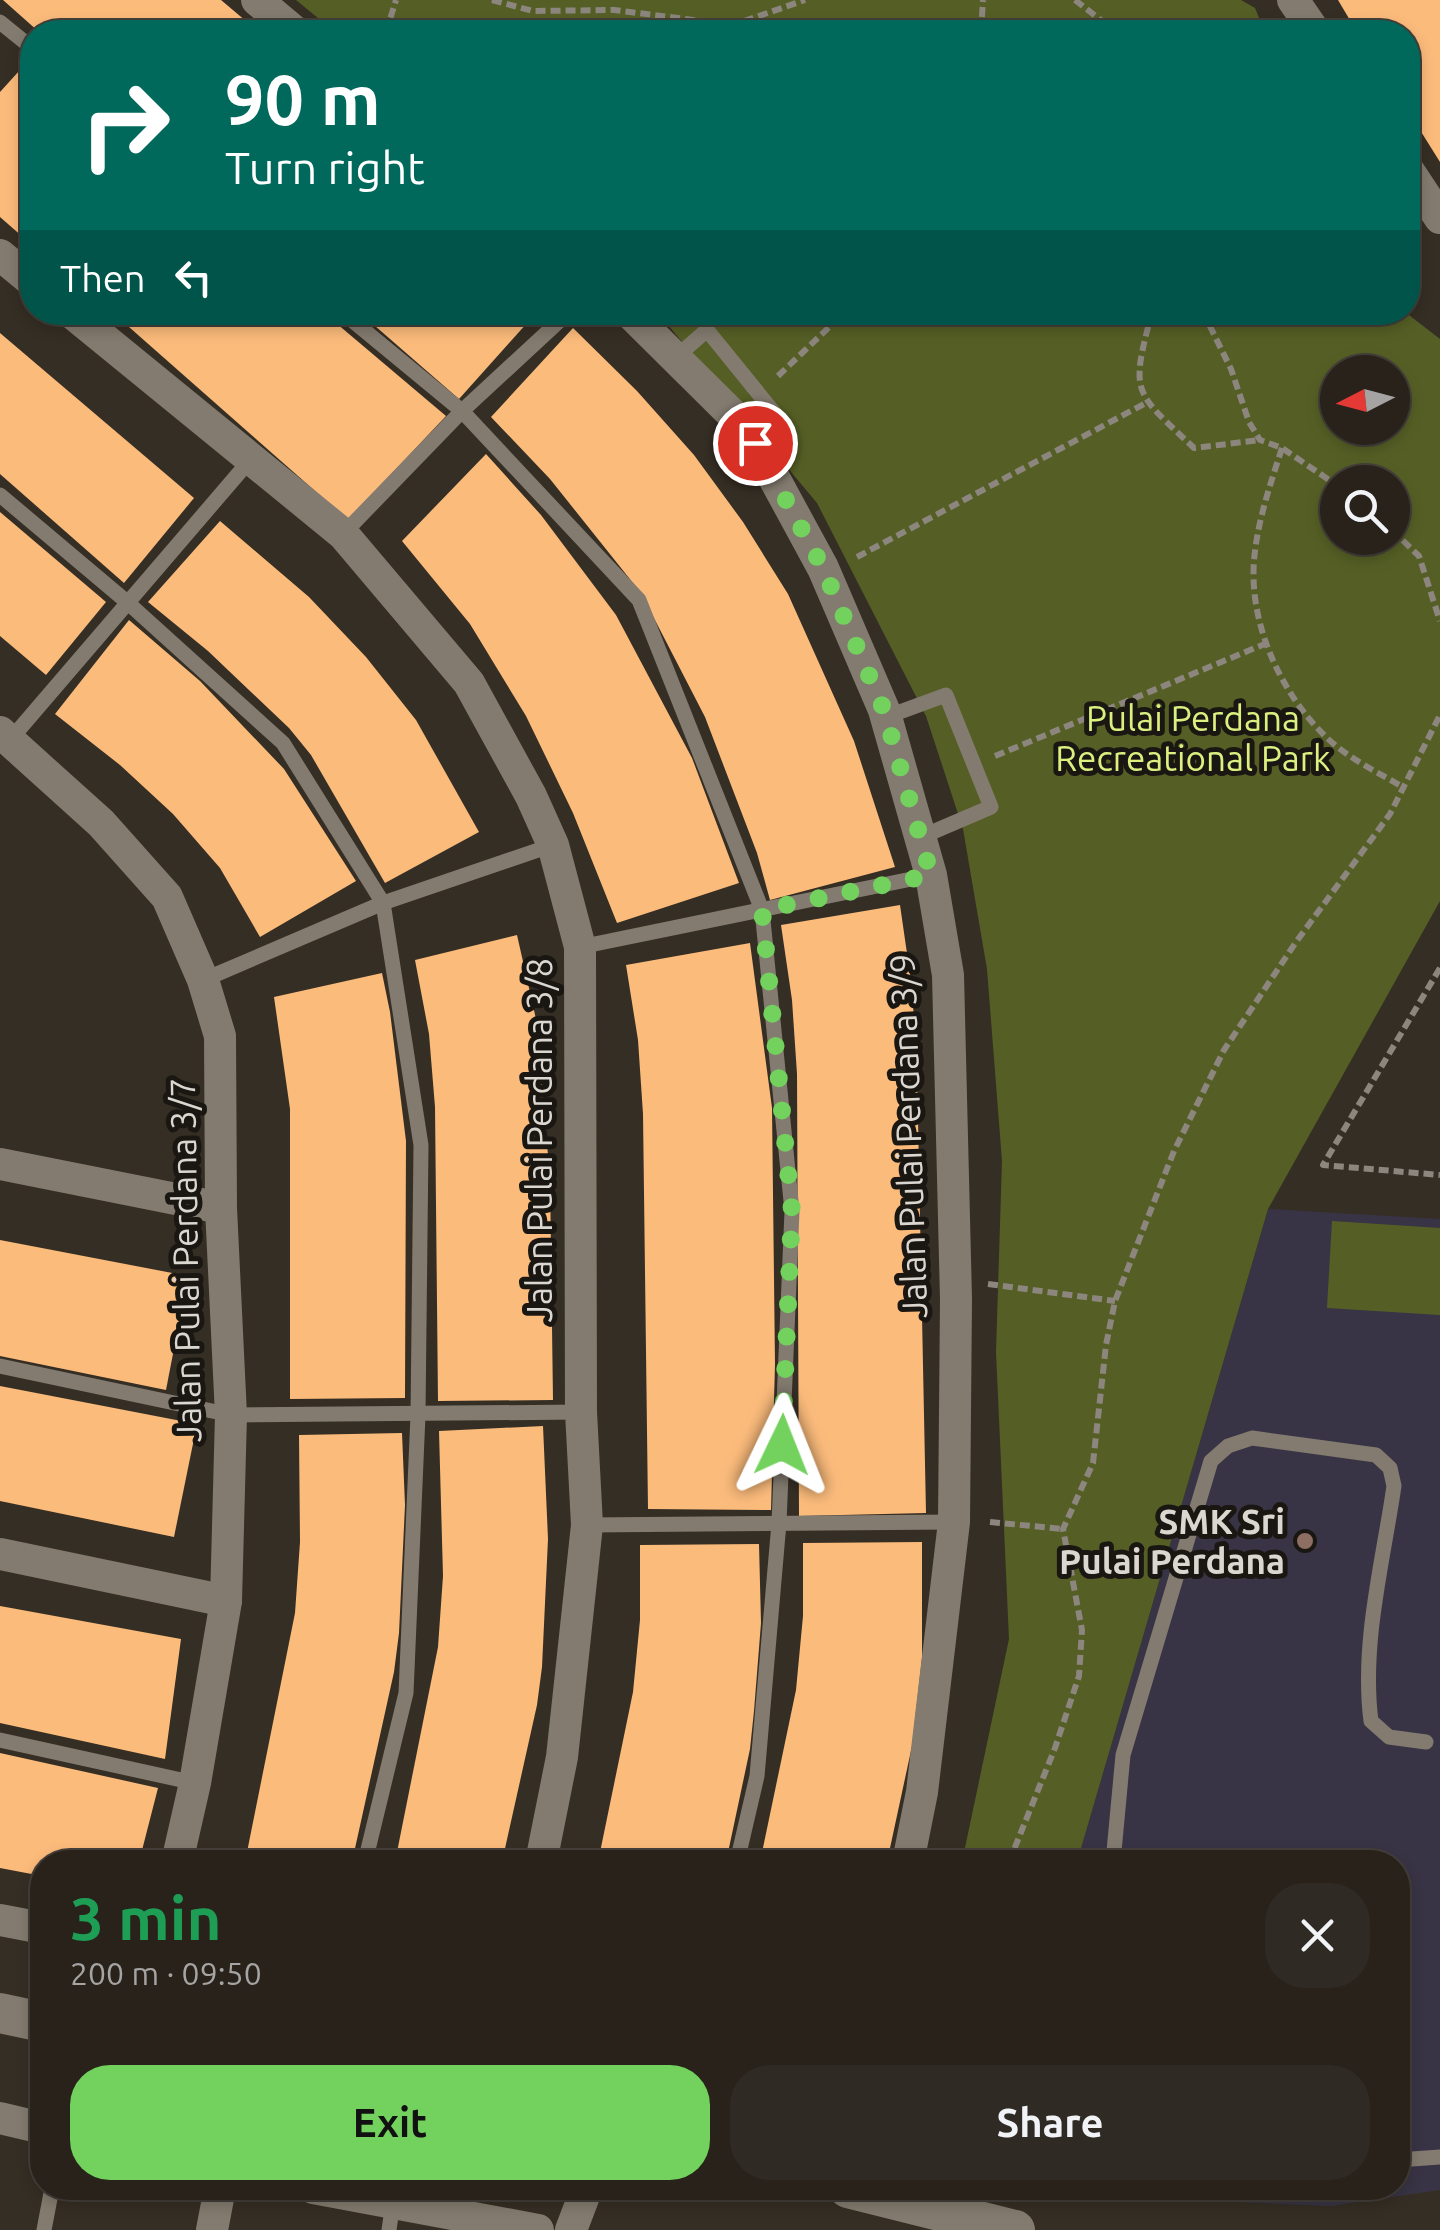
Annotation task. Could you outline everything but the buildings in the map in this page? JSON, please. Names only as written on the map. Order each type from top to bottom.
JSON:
[{"type":"street","points":[[257,0],[281,20]]},
{"type":"street","points":[[1420,188],[1440,218]]},
{"type":"street","points":[[0,255],[20,271]]},
{"type":"street","name":"Jalan Pulai Perdana 3/8","points":[[87,325],[344,534],[469,684],[531,796],[553,845],[580,947],[581,1412],[587,1525],[562,1758],[543,1850]]},
{"type":"street","name":"Jalan Pulai Perdana 3/9","points":[[642,325],[748,430],[823,568],[886,716],[931,875],[948,975],[956,1283],[954,1522],[922,1792],[910,1850]]},
{"type":"street","name":"Jalan Pulai Perdana 3/7","points":[[5,736],[101,823],[167,897],[203,980],[220,1036],[230,1415],[226,1602],[180,1850]]},
{"type":"street","points":[[0,1164],[222,1208]]},
{"type":"street","points":[[0,1554],[226,1602]]},
{"type":"street","points":[[0,1920],[30,1926]]},
{"type":"street","points":[[0,2013],[30,2019]]},
{"type":"street","points":[[0,2118],[30,2125]]},
{"type":"street","points":[[212,2230],[218,2200]]},
{"type":"street","points":[[346,2200],[391,2216],[538,2230]]},
{"type":"street","points":[[571,2230],[582,2200]]},
{"type":"street","points":[[896,2200],[1015,2230]]},
{"type":"lane","points":[[0,22],[20,38]]},
{"type":"lane","points":[[358,325],[462,411],[639,600],[762,910],[792,1211],[780,1523],[757,1776],[740,1850]]},
{"type":"lane","points":[[344,534],[462,411],[555,325]]},
{"type":"lane","points":[[675,358],[707,330],[780,420],[755,443]]},
{"type":"lane","points":[[5,736],[251,459]]},
{"type":"lane","points":[[0,494],[127,602],[283,744],[384,903],[422,1145],[418,1415],[406,1694],[368,1850]]},
{"type":"lane","points":[[886,716],[946,695],[992,806],[921,837]]},
{"type":"lane","points":[[203,980],[384,903],[553,845]]},
{"type":"lane","points":[[580,947],[931,875]]},
{"type":"lane","points":[[0,1366],[230,1415],[581,1412]]},
{"type":"lane","points":[[1114,1850],[1123,1755],[1211,1461],[1228,1446],[1252,1438],[1376,1454],[1390,1468],[1394,1486],[1367,1691],[1371,1721],[1389,1737],[1426,1742]]},
{"type":"lane","points":[[587,1525],[954,1522]]},
{"type":"lane","points":[[0,1740],[195,1783]]},
{"type":"lane","points":[[1410,2159],[1440,2157]]},
{"type":"lane","points":[[44,2230],[50,2200]]},
{"type":"path","points":[[492,0],[533,11],[614,10],[693,20]]},
{"type":"path","points":[[747,20],[805,0]]},
{"type":"path","points":[[1075,0],[1101,20]]},
{"type":"path","points":[[759,394],[831,325]]},
{"type":"path","points":[[1148,325],[1136,371],[1146,404],[1194,448],[1260,440],[1282,448],[1320,474]]},
{"type":"path","points":[[1209,325],[1260,440]]},
{"type":"path","points":[[848,562],[1146,404]]},
{"type":"path","points":[[1282,448],[1267,494],[1254,563],[1261,632],[1293,700],[1326,738],[1403,787]]},
{"type":"path","points":[[1410,547],[1419,556],[1437,601],[1440,621]]},
{"type":"path","points":[[974,764],[1267,643]]},
{"type":"path","points":[[1013,1850],[1056,1748],[1080,1676],[1082,1630],[1063,1529],[1094,1463],[1106,1346],[1116,1301],[1174,1151],[1224,1050],[1296,942],[1390,814],[1440,715]]},
{"type":"path","points":[[1440,968],[1323,1165],[1440,1175]]},
{"type":"path","points":[[956,1283],[998,1284],[1116,1301]]},
{"type":"path","points":[[954,1522],[1004,1522],[1063,1529]]},
{"type":"shaded area","name":"SMK Sri Pulai Perdana","points":[[1268,1209],[1440,1219],[1440,2190],[1410,2194],[1410,1850],[1081,1850]]},
{"type":"shaded area","name":"SMK Sri Pulai Perdana","points":[[1183,2200],[1372,2200],[1331,2206]]},
{"type":"green space","points":[[296,0],[1241,0],[1255,8],[1260,20],[320,20]]},
{"type":"green space","name":"Pulai Perdana Recreational Park","points":[[1420,324],[1440,339],[1440,901],[1268,1209],[1081,1850],[965,1850],[1009,1639],[996,1352],[1002,1161],[987,969],[963,829],[926,716],[817,503],[668,325]]},
{"type":"green space","points":[[1332,1221],[1440,1228],[1440,1315],[1327,1308]]},
{"type":"place","name":"SMK Sri Pulai Perdana","points":[[1305,1541]]},
{"type":"route","points":[[755,443],[823,568],[884,710],[931,875],[762,910],[792,1211],[782,1445]]}]
